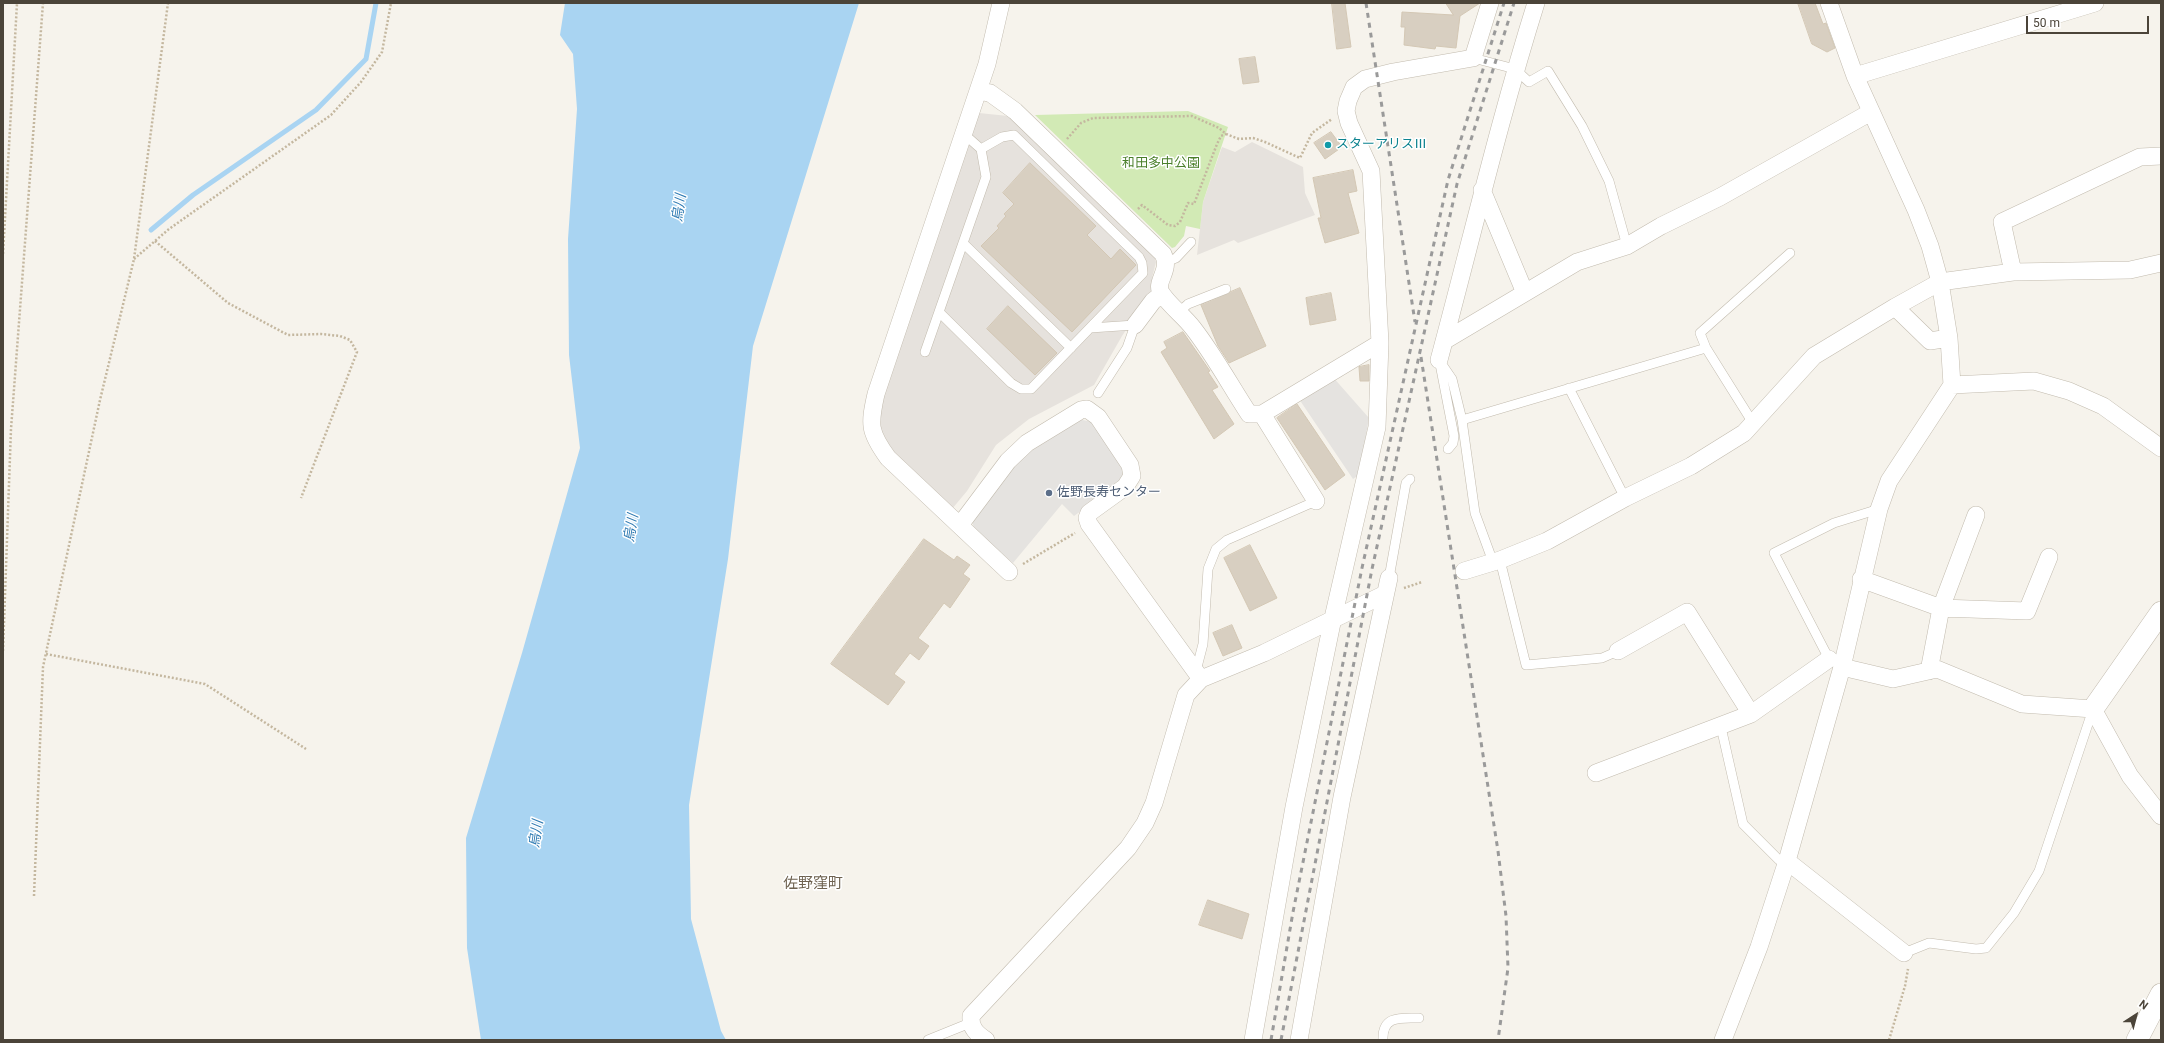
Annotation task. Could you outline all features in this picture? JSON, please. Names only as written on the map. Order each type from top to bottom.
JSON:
[{"type":"street","points":[[1001,3],[995,31],[978,91],[876,394],[871,418],[875,440],[888,458],[1009,572]]},
{"type":"street","points":[[1254,1040],[1294,807],[1333,618],[1377,427],[1380,343],[1371,171],[1349,123],[1346,111],[1350,94],[1359,82],[1378,75],[1473,58],[1490,3]]},
{"type":"street","points":[[1439,360],[1482,190],[1515,69],[1536,3]]},
{"type":"street","points":[[1724,1040],[1760,947],[1787,861],[1835,663],[1861,580],[1879,509],[1893,476],[1952,385],[1949,338],[1940,282],[1930,246],[1916,210],[1855,76],[1829,3]]},
{"type":"street","points":[[1855,76],[2096,3]]},
{"type":"street","points":[[978,91],[990,94],[1016,111],[1158,248],[1167,262],[1160,284],[1162,294],[1193,329],[1248,414],[1262,414],[1380,343]]},
{"type":"street","points":[[1444,341],[1577,262],[1627,246],[1661,226],[1722,197],[1871,112]]},
{"type":"street","points":[[2013,272],[2002,222],[2140,157],[2161,156]]},
{"type":"street","points":[[1482,190],[1525,293]]},
{"type":"street","points":[[1464,571],[1497,561],[1547,541],[1624,498],[1691,466],[1744,433],[1814,356],[1895,307],[1940,282],[2013,272],[2130,270],[2161,263]]},
{"type":"street","points":[[1135,325],[1153,300],[1162,294]]},
{"type":"street","points":[[1895,307],[1930,341],[1949,338]]},
{"type":"street","points":[[1952,385],[2034,381],[2069,391],[2103,406],[2161,448]]},
{"type":"street","points":[[960,525],[1008,461],[1027,443],[1081,410],[1087,409],[1098,417],[1130,465],[1132,476],[1126,487],[1089,513],[1087,518],[1089,524],[1199,675]]},
{"type":"street","points":[[1262,414],[1316,501]]},
{"type":"street","points":[[1929,671],[1941,608],[1976,515]]},
{"type":"street","points":[[1861,580],[1941,608],[2028,611],[2049,557]]},
{"type":"street","points":[[986,1040],[976,1033],[970,1022],[971,1016],[1128,848],[1145,823],[1165,770],[1186,695],[1199,675],[1264,653],[1333,618],[1387,586]]},
{"type":"street","points":[[1300,1040],[1342,797],[1387,586]]},
{"type":"street","points":[[1618,651],[1686,612],[1751,714]]},
{"type":"street","points":[[2093,709],[2161,612]]},
{"type":"street","points":[[1596,773],[1751,714],[1835,663],[1893,679],[1937,669],[2022,704],[2093,709]]},
{"type":"street","points":[[2093,709],[2130,776],[2161,816]]},
{"type":"street","points":[[1787,861],[1904,954]]},
{"type":"street","points":[[2137,1040],[2161,994]]},
{"type":"lane","points":[[1473,58],[1515,69],[1529,82],[1548,71],[1582,126],[1609,181],[1627,246]]},
{"type":"lane","points":[[925,352],[986,177],[981,149],[964,134]]},
{"type":"lane","points":[[939,312],[1011,383],[1021,389],[1031,389],[1142,273],[1142,263],[1014,135],[1002,137],[981,149]]},
{"type":"lane","points":[[1167,262],[1176,258],[1191,242]]},
{"type":"lane","points":[[963,243],[1071,348]]},
{"type":"lane","points":[[1753,423],[1706,348],[1700,333],[1790,253]]},
{"type":"lane","points":[[1179,312],[1188,304],[1226,289]]},
{"type":"lane","points":[[1090,328],[1135,325],[1127,348],[1098,393]]},
{"type":"lane","points":[[1462,420],[1706,348]]},
{"type":"lane","points":[[1439,360],[1452,379],[1462,420],[1475,513],[1497,561],[1526,665],[1602,658],[1618,651]]},
{"type":"lane","points":[[1439,360],[1454,436],[1453,443],[1448,449]]},
{"type":"lane","points":[[1569,388],[1624,498]]},
{"type":"lane","points":[[1387,586],[1406,483],[1410,479]]},
{"type":"lane","points":[[1199,675],[1203,644],[1208,569],[1216,549],[1227,540],[1316,501]]},
{"type":"lane","points":[[1835,663],[1774,553],[1834,523],[1879,509]]},
{"type":"lane","points":[[1904,954],[1929,943],[1976,949],[1986,948],[2014,913],[2039,871],[2093,709]]},
{"type":"lane","points":[[1720,727],[1743,824],[1779,860],[1787,861]]},
{"type":"lane","points":[[1383,1040],[1383,1032],[1391,1020],[1398,1018],[1419,1018]]},
{"type":"lane","points":[[928,1040],[970,1022]]},
{"type":"path","points":[[3,254],[17,3]]},
{"type":"path","points":[[3,651],[11,429],[43,3]]},
{"type":"path","points":[[34,896],[43,667],[100,400],[134,259],[168,3]]},
{"type":"path","points":[[134,259],[169,229],[331,115],[361,82],[382,52],[392,3]]},
{"type":"path","points":[[1064,143],[1081,123],[1093,118],[1192,116],[1219,128],[1226,134],[1239,138],[1253,138],[1300,158],[1312,133],[1325,124]]},
{"type":"path","points":[[1135,212],[1142,205],[1168,225],[1175,226],[1180,222],[1188,203],[1194,204],[1217,144],[1221,136],[1226,134]]},
{"type":"path","points":[[155,241],[228,303],[288,335],[322,334],[350,340],[357,352],[301,498]]},
{"type":"path","points":[[1009,572],[1089,524]]},
{"type":"path","points":[[46,654],[205,684],[306,749]]},
{"type":"path","points":[[1889,1040],[1908,974],[1908,961],[1904,954]]},
{"type":"shaded area","points":[[979,113],[1008,116],[1154,255],[1156,262],[1152,278],[1154,288],[1122,336],[1094,385],[1029,419],[996,445],[967,491],[952,509],[888,449],[879,428],[879,404]]},
{"type":"shaded area","points":[[1252,142],[1303,167],[1305,193],[1315,215],[1238,243],[1234,240],[1197,255],[1203,202],[1222,147],[1235,152]]},
{"type":"shaded area","points":[[1332,376],[1369,418],[1359,475],[1353,479],[1299,399]]},
{"type":"shaded area","name":"佐野長寿センター","points":[[1077,419],[1093,422],[1124,466],[1122,481],[1074,516],[1062,504],[1013,563],[974,529],[972,520],[1027,450]]},
{"type":"green space","name":"和田多中公園","points":[[1188,111],[1228,127],[1203,202],[1200,229],[1186,226],[1184,236],[1175,247],[1172,248],[1035,115]]},
{"type":"water","name":"烏川","points":[[565,3],[859,3],[753,346],[728,559],[689,805],[691,919],[721,1031],[726,1040],[481,1040],[467,948],[466,838],[522,653],[580,448],[569,355],[568,239],[577,109],[573,54],[560,35]]},
{"type":"building","points":[[1332,3],[1345,3],[1351,47],[1337,49]]},
{"type":"building","points":[[1446,3],[1480,3],[1460,16],[1456,48],[1436,46],[1435,49],[1404,45],[1405,27],[1401,27],[1402,12],[1453,15]]},
{"type":"building","points":[[1798,3],[1815,3],[1823,24],[1826,23],[1835,48],[1827,52],[1812,44]]},
{"type":"building","points":[[1255,57],[1259,82],[1243,84],[1239,59]]},
{"type":"building","name":"スターアリスⅢ","points":[[1331,132],[1342,147],[1325,159],[1314,143]]},
{"type":"building","points":[[1030,163],[1096,226],[1087,235],[1111,259],[1120,249],[1136,265],[1072,332],[981,246],[999,228],[997,226],[1006,216],[1004,214],[1014,204],[1003,193]]},
{"type":"building","points":[[1353,170],[1357,191],[1348,193],[1359,233],[1325,243],[1318,218],[1321,218],[1313,178]]},
{"type":"building","points":[[1240,288],[1266,346],[1229,363],[1218,346],[1201,305]]},
{"type":"building","points":[[1331,293],[1336,320],[1310,325],[1306,298]]},
{"type":"building","points":[[1008,306],[1057,353],[1035,375],[987,329]]},
{"type":"building","points":[[1183,332],[1210,371],[1208,372],[1218,387],[1212,390],[1234,424],[1214,439],[1161,352],[1167,348],[1164,342]]},
{"type":"building","points":[[1369,365],[1369,381],[1360,381],[1359,367]]},
{"type":"building","points":[[1297,404],[1345,475],[1325,490],[1277,418]]},
{"type":"building","points":[[924,539],[954,560],[957,556],[970,565],[963,574],[970,579],[950,608],[944,603],[918,638],[929,646],[919,660],[910,653],[894,674],[905,682],[888,705],[831,664]]},
{"type":"building","points":[[1250,545],[1277,598],[1250,611],[1224,558]]},
{"type":"building","points":[[1232,625],[1242,648],[1223,656],[1213,633]]},
{"type":"building","points":[[1208,900],[1249,914],[1242,939],[1199,925]]},
{"type":"waterway","points":[[151,230],[193,195],[316,110],[366,59],[376,3]]},
{"type":"railway","points":[[1366,3],[1415,322]]},
{"type":"railway","points":[[1271,1040],[1293,912],[1362,568],[1448,180],[1504,3]]},
{"type":"railway","points":[[1281,1040],[1372,569],[1457,184],[1514,3]]},
{"type":"railway","points":[[1421,357],[1498,851],[1506,916],[1508,968],[1498,1040]]},
{"type":"place","name":"スターアリスⅢ","points":[[1328,145]]},
{"type":"place","name":"佐野長寿センター","points":[[1049,493]]},
{"type":"district","name":"佐野窪町","points":[[813,884]]}]
